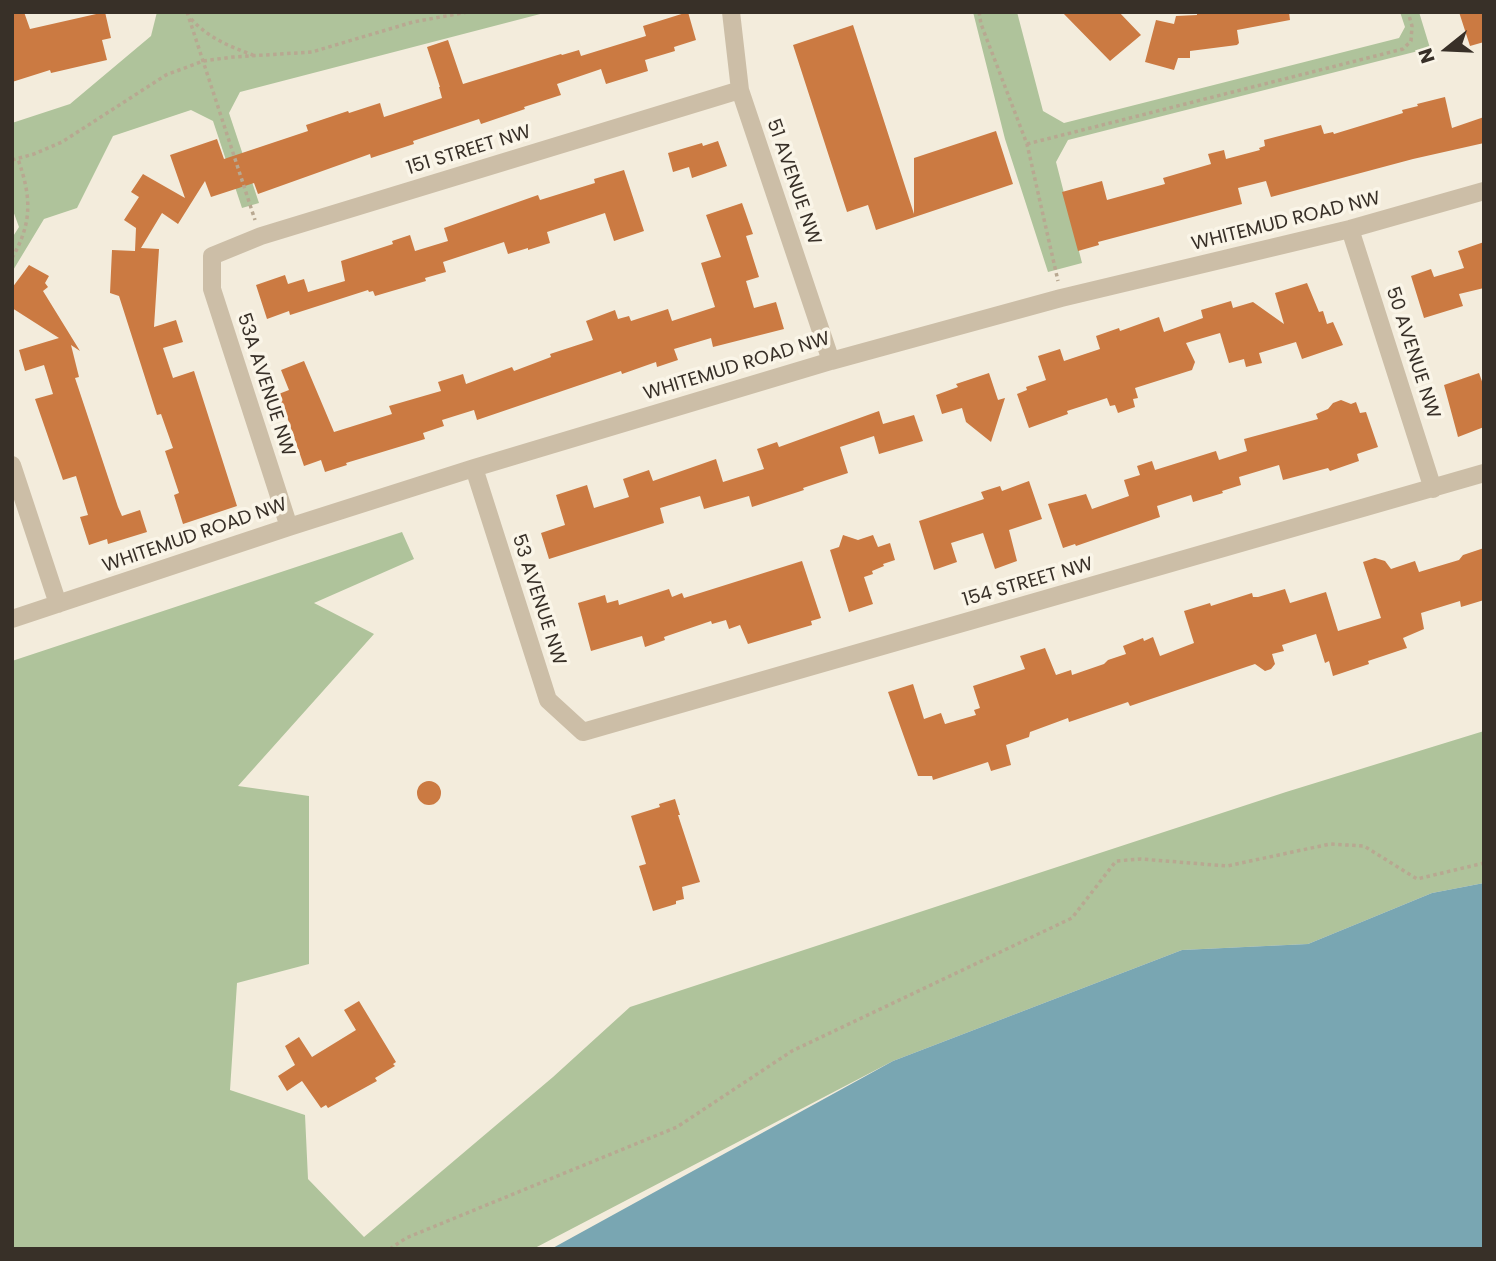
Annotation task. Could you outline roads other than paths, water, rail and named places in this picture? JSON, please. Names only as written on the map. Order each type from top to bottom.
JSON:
[{"type":"street","name":"51 AVENUE NW","points":[[731,12],[740,90],[831,361]]},
{"type":"street","name":"151 STREET NW","points":[[212,256],[261,236],[740,90]]},
{"type":"street","name":"WHITEMUD ROAD NW","points":[[12,619],[474,468],[831,361],[1061,298],[1350,229],[1484,191]]},
{"type":"street","name":"50 AVENUE NW","points":[[1350,229],[1433,489]]},
{"type":"street","name":"53A AVENUE NW","points":[[212,256],[212,289],[289,527]]},
{"type":"street","points":[[12,465],[58,604]]},
{"type":"street","name":"53 AVENUE NW","points":[[474,468],[548,700],[583,732]]},
{"type":"street","name":"154 STREET NW","points":[[583,732],[1484,473]]},
{"type":"water","points":[[1484,883],[1484,1249],[551,1249],[893,1061],[1182,950],[1308,944],[1432,893]]}]
